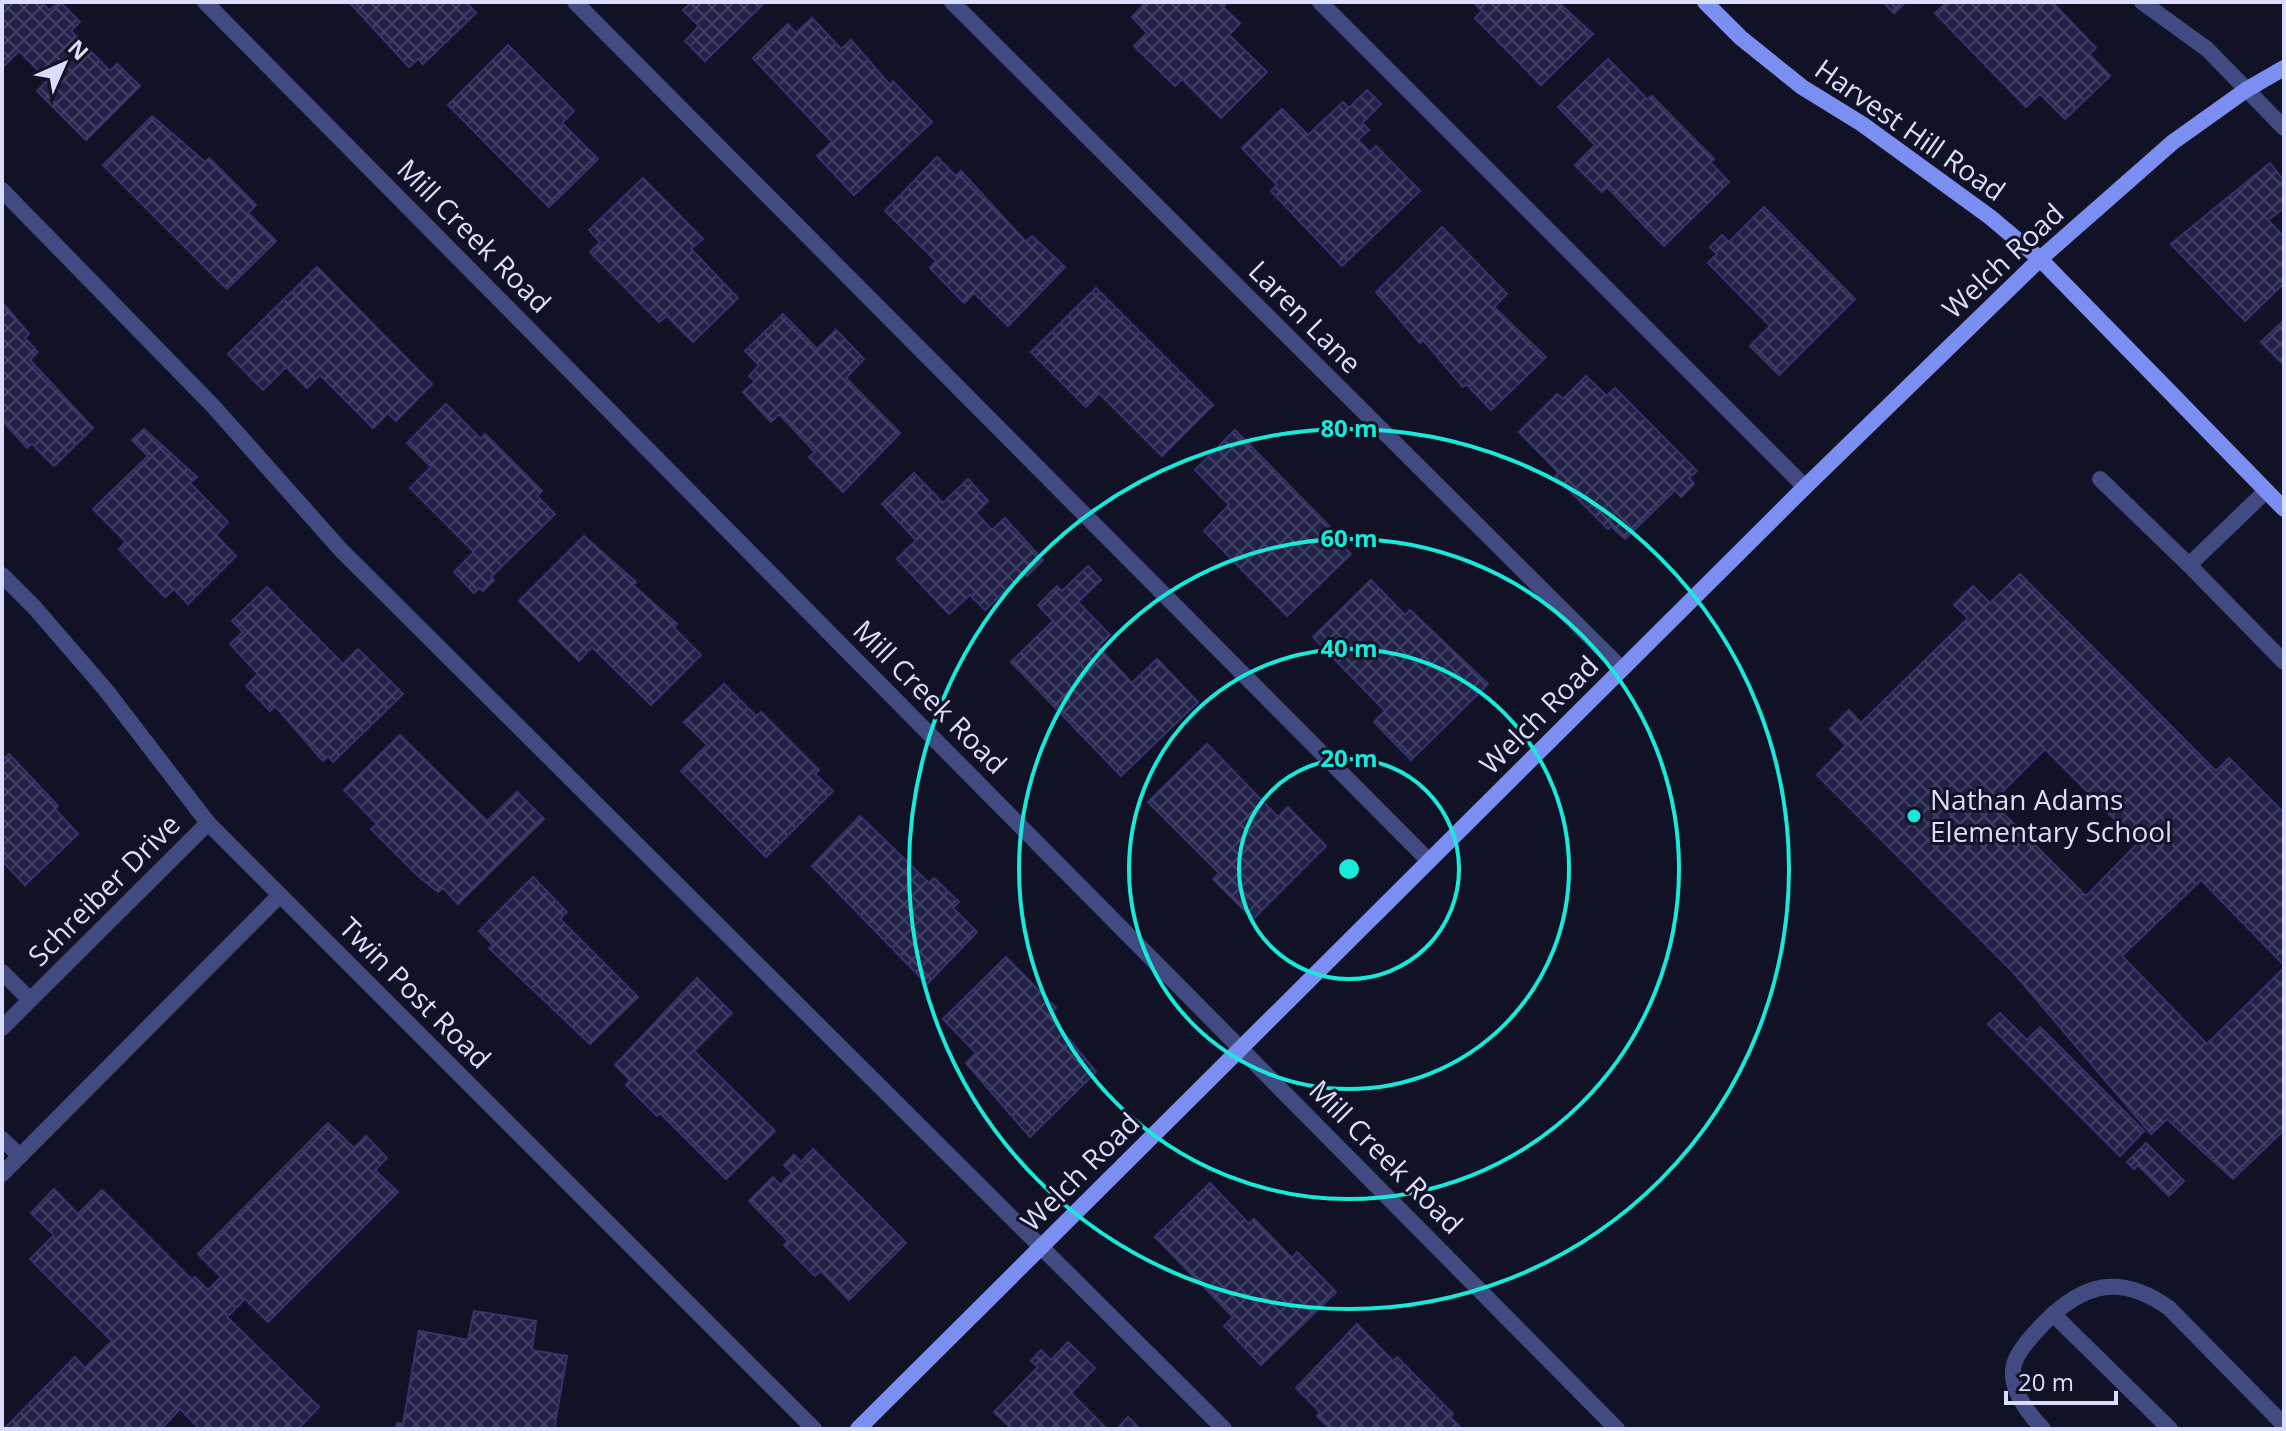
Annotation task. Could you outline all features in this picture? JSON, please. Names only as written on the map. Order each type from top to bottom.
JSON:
[{"type":"street","name":"Mill Creek Road","points":[[205,2],[1617,1429]]},
{"type":"street","points":[[575,2],[1429,861]]},
{"type":"street","name":"Laren Lane","points":[[952,2],[1622,669]]},
{"type":"street","points":[[1320,2],[1805,487]]},
{"type":"street","name":"Harvest Hill Road","points":[[1705,2],[1741,38],[1802,87],[1875,133],[1990,217],[2040,259],[2284,509]]},
{"type":"street","points":[[2142,2],[2207,49],[2284,128]]},
{"type":"street","name":"Welch Road","points":[[858,1429],[1805,487],[2040,259],[2173,142],[2246,90],[2284,68]]},
{"type":"street","points":[[2,190],[213,406],[341,550],[1224,1429]]},
{"type":"street","points":[[2100,479],[2284,662]]},
{"type":"street","points":[[2189,565],[2266,491]]},
{"type":"street","name":"Twin Post Road","points":[[2,575],[105,689],[208,823],[814,1429]]},
{"type":"street","name":"Schreiber Drive","points":[[2,1028],[208,823]]},
{"type":"street","points":[[2,1174],[280,895]]},
{"type":"street","points":[[2,972],[30,1000]]},
{"type":"street","points":[[2,1139],[20,1156]]},
{"type":"street","points":[[2043,1429],[2029,1415],[2014,1385],[2014,1364],[2029,1338],[2053,1314],[2088,1290],[2110,1286],[2154,1297],[2169,1308],[2284,1425]]},
{"type":"street","points":[[2053,1314],[2170,1429]]},
{"type":"building","points":[[8,2],[41,2],[49,10],[60,2],[80,22],[71,31],[110,71],[117,64],[140,86],[86,140],[37,91],[48,80],[19,51],[2,68],[2,8]]},
{"type":"building","points":[[349,2],[466,2],[476,13],[423,64],[418,59],[409,67]]},
{"type":"building","points":[[692,2],[765,2],[705,61],[685,41],[699,26],[683,10]]},
{"type":"building","points":[[1146,2],[1228,2],[1223,7],[1240,23],[1229,35],[1267,72],[1221,118],[1182,79],[1175,86],[1134,46],[1147,33],[1132,17]]},
{"type":"building","points":[[1473,2],[1558,2],[1593,34],[1541,85],[1475,18],[1482,11]]},
{"type":"building","points":[[1883,2],[1906,2],[1894,13]]},
{"type":"building","points":[[1947,2],[2036,2],[2039,5],[2052,2],[2096,48],[2089,54],[2110,76],[2065,119],[2040,94],[2026,107],[1935,13]]},
{"type":"building","points":[[812,18],[841,49],[851,40],[890,85],[893,81],[932,122],[854,195],[817,156],[832,142],[753,58],[788,24],[796,33]]},
{"type":"building","points":[[508,45],[574,111],[562,123],[598,159],[549,207],[448,105]]},
{"type":"building","points":[[1608,59],[1647,99],[1652,96],[1714,159],[1710,162],[1729,182],[1664,246],[1607,187],[1602,192],[1575,165],[1595,145],[1558,107]]},
{"type":"building","points":[[1367,90],[1381,104],[1362,123],[1369,130],[1358,140],[1370,152],[1376,146],[1420,191],[1342,266],[1271,191],[1277,185],[1242,148],[1282,109],[1308,135],[1343,102],[1349,108]]},
{"type":"building","points":[[152,116],[205,162],[209,158],[256,205],[248,213],[276,241],[227,289],[103,165]]},
{"type":"building","points":[[937,157],[956,176],[961,171],[1026,242],[1032,236],[1065,267],[1008,326],[974,293],[964,303],[930,268],[936,261],[885,211]]},
{"type":"building","points":[[2270,163],[2284,181],[2284,208],[2268,220],[2284,237],[2284,283],[2245,321],[2171,244]]},
{"type":"building","points":[[643,178],[703,239],[691,249],[738,298],[693,342],[667,316],[659,322],[590,252],[600,242],[589,230]]},
{"type":"building","points":[[1764,207],[1855,299],[1779,375],[1750,346],[1770,326],[1708,263],[1717,254],[1710,247],[1722,235],[1729,242]]},
{"type":"building","points":[[1442,227],[1507,294],[1494,307],[1546,357],[1491,410],[1466,384],[1463,387],[1423,340],[1420,343],[1376,292]]},
{"type":"building","points":[[317,267],[432,384],[396,421],[388,413],[373,428],[320,375],[307,388],[286,367],[263,390],[228,354]]},
{"type":"building","points":[[1096,288],[1213,405],[1162,456],[1099,393],[1086,407],[1031,352]]},
{"type":"building","points":[[2,302],[29,334],[25,338],[38,352],[30,360],[93,428],[54,466],[32,444],[27,448],[2,420]]},
{"type":"building","points":[[783,314],[817,349],[836,330],[864,359],[846,378],[900,433],[843,492],[809,457],[815,452],[779,414],[771,422],[743,392],[755,381],[749,376],[759,365],[745,351]]},
{"type":"building","points":[[2284,320],[2284,365],[2261,342]]},
{"type":"building","points":[[1586,376],[1607,396],[1615,388],[1697,471],[1689,478],[1694,484],[1681,497],[1675,490],[1625,539],[1611,526],[1608,529],[1555,476],[1559,473],[1519,432],[1557,394],[1563,399]]},
{"type":"building","points":[[446,404],[481,439],[485,434],[542,491],[537,496],[555,514],[491,577],[494,580],[483,591],[479,588],[474,593],[454,572],[474,552],[410,488],[431,467],[407,443]]},
{"type":"building","points":[[144,429],[197,477],[190,483],[228,522],[216,535],[236,556],[188,604],[174,589],[165,597],[119,549],[126,542],[93,509],[148,456],[132,440]]},
{"type":"building","points":[[1235,430],[1338,535],[1335,538],[1351,554],[1287,616],[1204,531],[1229,505],[1195,470]]},
{"type":"building","points":[[914,473],[943,503],[968,479],[988,501],[976,513],[992,530],[1005,518],[1043,560],[1027,576],[1024,573],[985,610],[970,595],[949,614],[897,559],[916,540],[882,504]]},
{"type":"building","points":[[584,536],[636,582],[633,585],[677,624],[674,628],[701,655],[651,705],[592,647],[579,661],[519,601]]},
{"type":"building","points":[[1088,566],[1101,580],[1078,602],[1110,635],[1098,647],[1132,683],[1157,659],[1198,702],[1121,776],[1011,662],[1053,621],[1038,605],[1057,586],[1062,591]]},
{"type":"building","points":[[2020,574],[2216,771],[2229,758],[2284,813],[2284,965],[2201,880],[2122,956],[2207,1044],[2284,968],[2284,1130],[2233,1179],[2167,1119],[2151,1134],[2012,971],[1817,775],[1846,745],[1830,729],[1849,710],[1861,723],[1968,618],[1954,605],[1973,586],[1990,603]],"holes":[[[2045,749],[2138,843],[2086,896],[1992,802]]]},
{"type":"building","points":[[1371,580],[1405,615],[1410,610],[1488,684],[1411,760],[1374,722],[1385,711],[1313,637]]},
{"type":"building","points":[[267,587],[343,664],[358,649],[403,694],[333,762],[328,756],[323,761],[275,706],[270,711],[246,686],[258,674],[230,644],[243,632],[232,621]]},
{"type":"building","points":[[724,684],[756,716],[761,712],[819,770],[815,774],[833,791],[766,857],[681,771],[707,745],[684,722]]},
{"type":"building","points":[[400,735],[487,821],[517,792],[544,819],[458,904],[443,888],[438,892],[417,875],[371,829],[377,824],[344,790]]},
{"type":"building","points":[[1207,744],[1278,817],[1288,807],[1326,846],[1253,919],[1213,879],[1219,873],[1148,802]]},
{"type":"building","points":[[9,754],[58,806],[55,809],[78,834],[25,885],[2,861],[5,849],[2,846],[2,758]]},
{"type":"building","points":[[860,816],[929,883],[934,878],[959,902],[953,908],[977,932],[927,984],[812,866]]},
{"type":"building","points":[[533,877],[567,912],[560,919],[638,997],[590,1044],[489,948],[493,945],[479,931]]},
{"type":"building","points":[[1006,957],[1056,1008],[1049,1014],[1096,1072],[1030,1137],[966,1063],[976,1053],[943,1019]]},
{"type":"building","points":[[697,978],[732,1013],[694,1051],[775,1131],[726,1179],[660,1113],[657,1116],[626,1085],[630,1080],[615,1065]]},
{"type":"building","points":[[2000,1013],[2027,1040],[2040,1027],[2144,1131],[2120,1156],[1988,1024]]},
{"type":"building","points":[[328,1123],[354,1148],[366,1136],[387,1158],[375,1170],[398,1192],[268,1322],[245,1299],[227,1317],[319,1407],[298,1429],[200,1429],[180,1409],[161,1429],[4,1429],[75,1357],[85,1368],[112,1341],[30,1259],[54,1235],[31,1213],[54,1189],[78,1214],[102,1190],[192,1280],[195,1277],[208,1290],[221,1277],[198,1254]]},
{"type":"building","points":[[2146,1143],[2184,1181],[2169,1196],[2138,1165],[2134,1169],[2127,1162]]},
{"type":"building","points":[[813,1149],[906,1243],[849,1300],[821,1271],[815,1276],[784,1245],[788,1241],[749,1201],[773,1177],[780,1185],[792,1173],[784,1165],[794,1155],[801,1162]]},
{"type":"building","points":[[1210,1183],[1249,1224],[1254,1219],[1292,1258],[1297,1252],[1336,1292],[1261,1365],[1224,1326],[1233,1317],[1155,1237]]},
{"type":"building","points":[[474,1311],[536,1321],[532,1350],[567,1356],[554,1429],[396,1429],[397,1423],[403,1424],[419,1331],[468,1340]]},
{"type":"building","points":[[1357,1324],[1393,1361],[1397,1357],[1453,1414],[1450,1417],[1462,1429],[1330,1429],[1317,1416],[1320,1412],[1296,1388]]},
{"type":"building","points":[[1068,1342],[1095,1368],[1071,1393],[1107,1429],[1012,1429],[994,1412],[1038,1367],[1031,1361],[1041,1350],[1051,1360]]},
{"type":"building","points":[[1128,1417],[1140,1429],[1117,1429]]},
{"type":"place","name":"Nathan Adams Elementary School","points":[[1914,816]]}]
